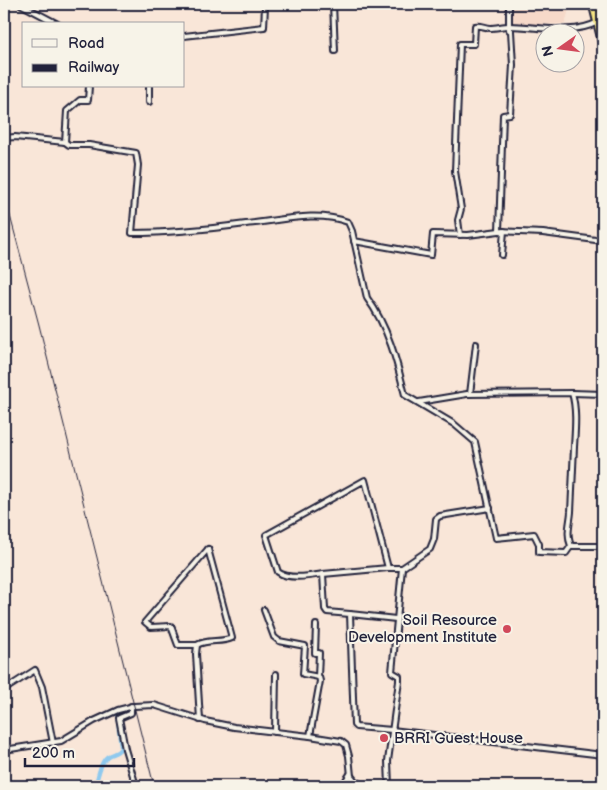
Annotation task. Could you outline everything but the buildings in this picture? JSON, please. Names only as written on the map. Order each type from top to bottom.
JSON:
[{"type":"highway","points":[[593,4],[603,44]]},
{"type":"street","points":[[20,4],[54,22]]},
{"type":"street","points":[[185,36],[264,27],[265,6],[268,4]]},
{"type":"street","points":[[333,4],[335,51]]},
{"type":"street","points":[[502,255],[503,115],[510,114],[513,65],[511,31],[509,30],[509,4]]},
{"type":"street","points":[[460,235],[458,220],[461,210],[455,171],[460,44],[474,44],[475,26],[478,25],[488,28],[509,26],[563,29],[578,28],[598,22]]},
{"type":"street","points":[[65,142],[67,111],[80,100],[88,100],[89,88]]},
{"type":"street","points":[[149,88],[149,102]]},
{"type":"street","points":[[4,138],[15,136],[136,153],[138,165],[132,233],[209,229],[312,217],[324,217],[348,222],[352,231],[368,298],[395,355],[405,395],[454,424],[475,442],[496,538],[534,534],[539,544],[539,552],[566,553],[571,546],[568,530],[571,516],[574,433],[574,401],[572,393]]},
{"type":"street","points":[[354,241],[431,254],[433,234],[460,235],[502,231],[543,233],[603,242]]},
{"type":"street","points":[[470,394],[476,344]]},
{"type":"street","points":[[418,402],[470,394],[603,394]]},
{"type":"street","points":[[388,568],[365,480],[266,535],[278,572],[283,575],[303,576],[402,568],[430,549],[434,539],[436,519],[440,516],[490,508]]},
{"type":"street","points":[[571,546],[602,546],[603,554]]},
{"type":"street","points":[[208,548],[232,638],[202,643],[197,646],[178,645],[171,626],[151,627],[145,622],[208,548]]},
{"type":"street","points":[[389,786],[388,761],[399,681],[399,676],[392,672],[402,568]]},
{"type":"street","points":[[323,574],[325,609],[327,612],[396,619]]},
{"type":"street","points":[[264,610],[274,637],[279,641],[305,646],[303,674],[318,677]]},
{"type":"street","points":[[350,614],[354,724],[356,727],[603,755]]},
{"type":"street","points":[[310,736],[320,680],[318,677],[319,654],[315,653],[316,625]]},
{"type":"street","points":[[197,646],[200,720]]},
{"type":"street","points":[[4,690],[35,670],[42,687],[53,743]]},
{"type":"street","points":[[275,732],[276,674]]},
{"type":"street","points":[[4,750],[61,741],[110,714],[131,706],[154,705],[200,720],[234,727],[341,741],[346,745],[352,786]]},
{"type":"street","points":[[131,706],[130,713],[119,718],[125,749],[136,786]]},
{"type":"street","points":[[342,786],[351,774]]},
{"type":"street","points":[[351,774],[355,782],[363,786]]},
{"type":"shaded area","points":[[511,4],[587,4],[569,9],[566,22],[534,22],[534,25],[511,25]]},
{"type":"waterway","points":[[95,786],[105,758],[121,748],[117,714],[129,710]]},
{"type":"railway","points":[[4,193],[39,325],[154,786]]},
{"type":"place","name":"Soil Resource Development Institute","points":[[507,629]]},
{"type":"place","name":"BRRI Guest House","points":[[384,738]]}]
